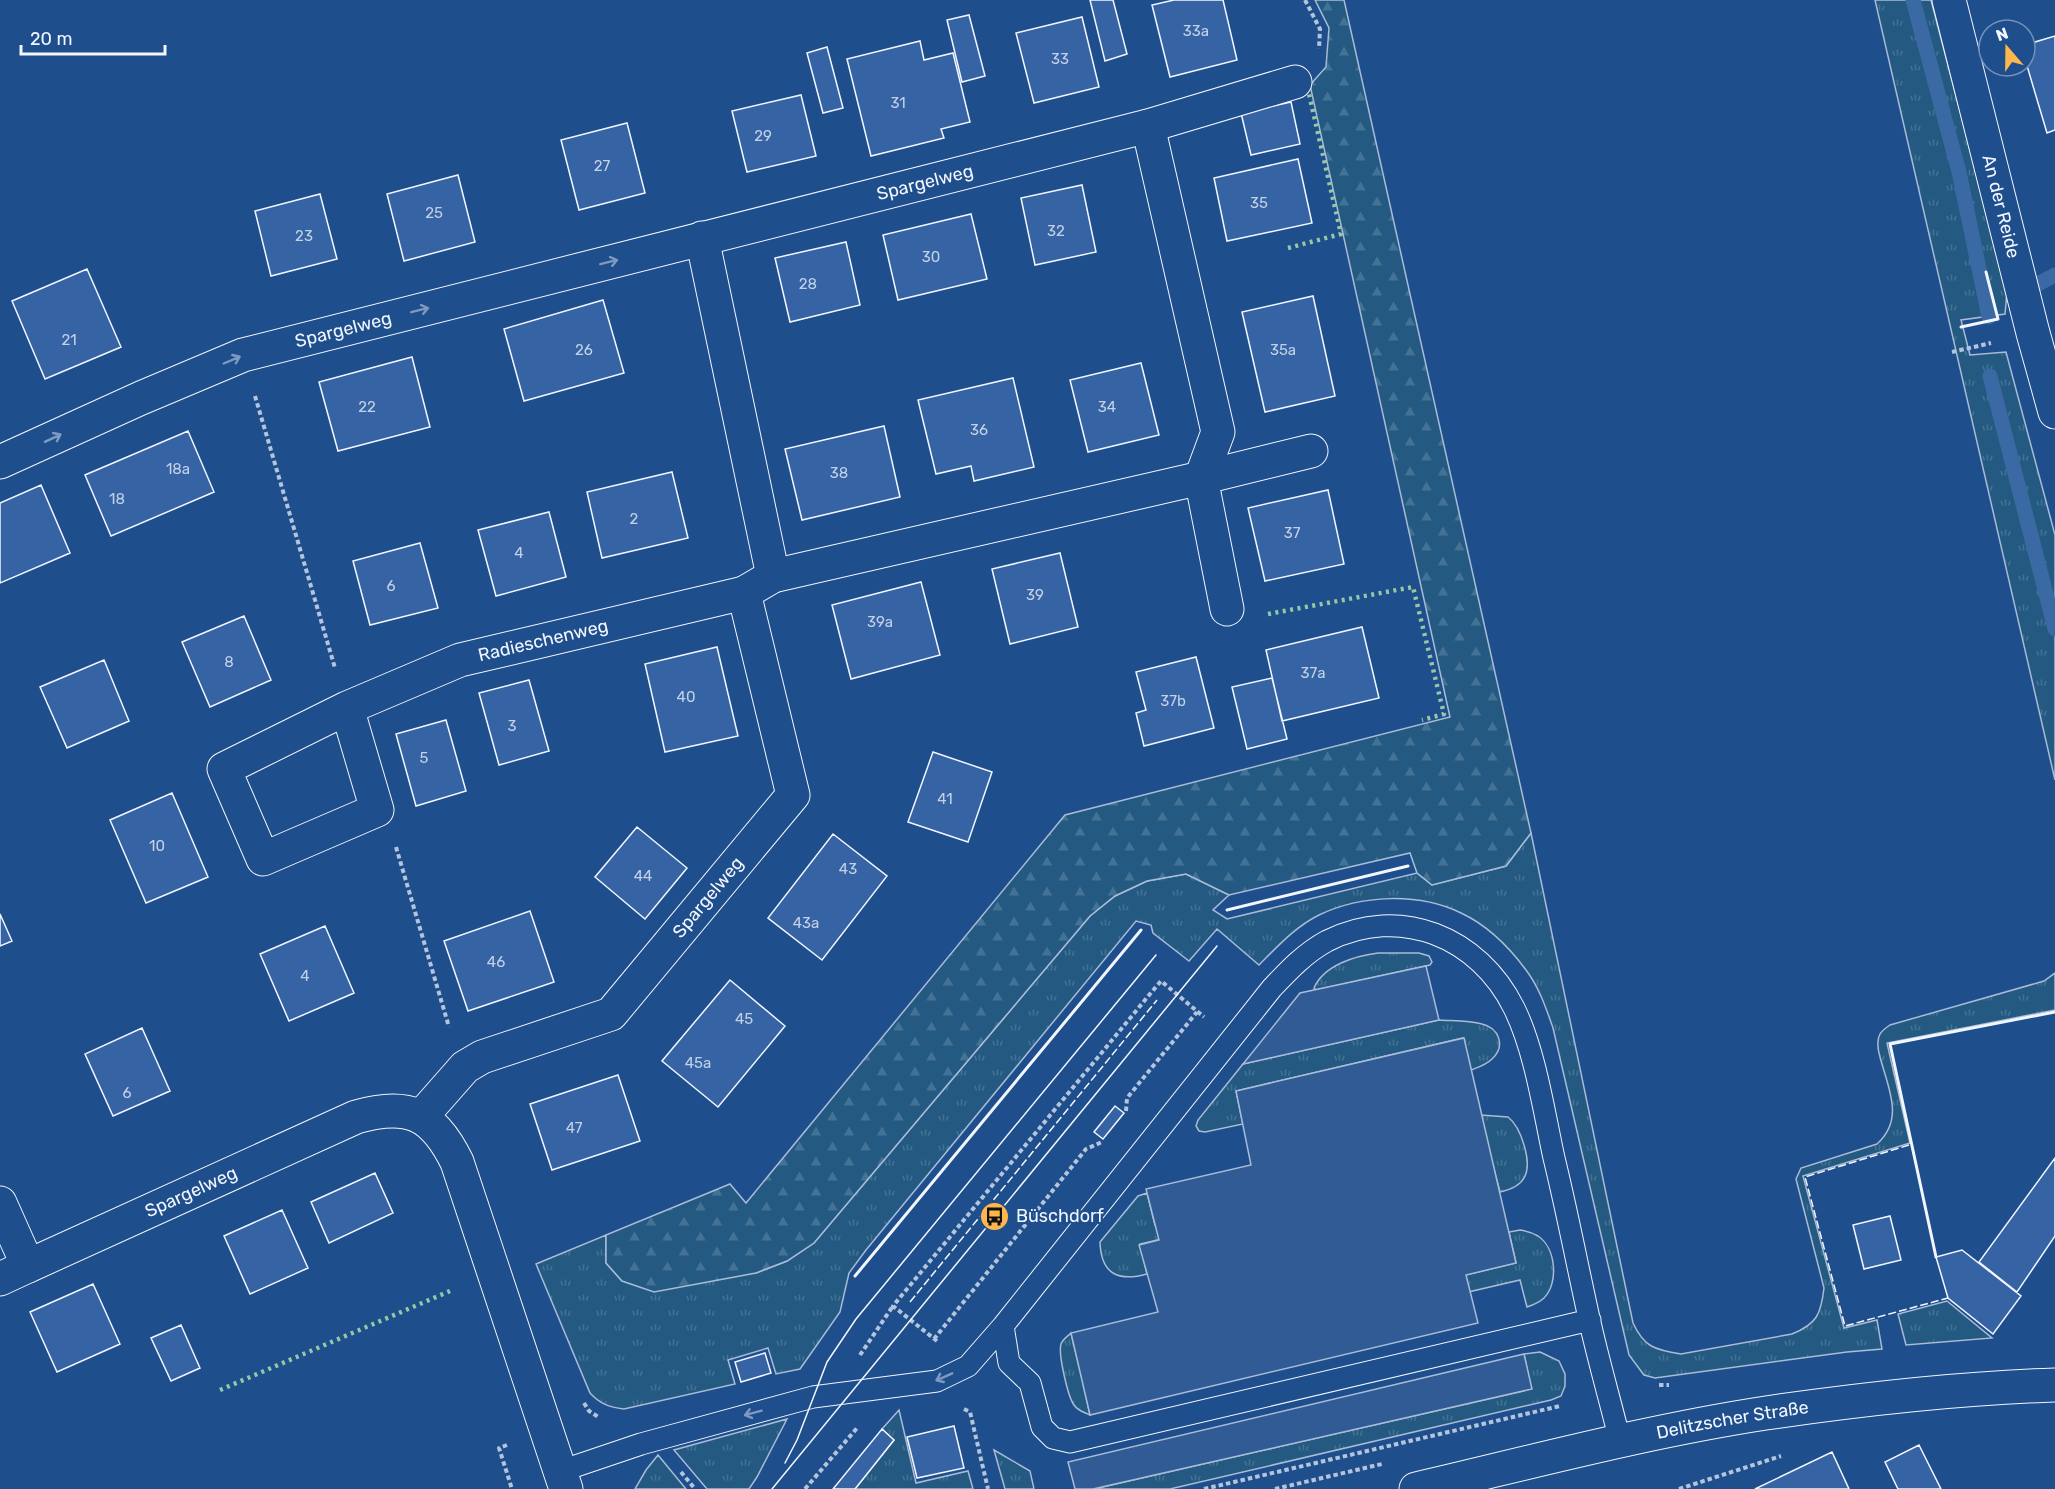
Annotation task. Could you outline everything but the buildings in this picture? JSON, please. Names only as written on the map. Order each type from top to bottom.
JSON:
[{"type":"street","name":"An der Reide","points":[[1949,0],[2055,412]]},
{"type":"street","name":"Spargelweg","points":[[0,462],[243,355],[1148,126],[1296,82]]},
{"type":"street","points":[[1148,126],[1218,432],[1201,478],[1227,609]]},
{"type":"street","points":[[702,238],[773,576]]},
{"type":"street","points":[[744,593],[773,576],[1311,451]]},
{"type":"street","name":"Spargelweg","points":[[0,1203],[14,1273],[356,1117],[378,1111],[402,1110],[421,1117],[465,1067],[482,1057],[611,1014],[792,795],[744,593]]},
{"type":"street","name":"Radieschenweg","points":[[377,810],[263,859],[224,769],[347,708],[460,660],[744,593]]},
{"type":"street","points":[[347,708],[377,810]]},
{"type":"street","points":[[421,1117],[448,1145],[457,1162],[563,1480]]},
{"type":"street","name":"Delitzscher Straße","points":[[1416,1489],[1620,1441],[1764,1413],[1904,1394],[2055,1385]]},
{"type":"lane","points":[[968,1366],[1003,1326],[1272,988],[1292,967],[1308,952],[1348,932],[1378,926],[1411,927],[1441,935],[1465,949],[1486,967],[1502,987],[1523,1028],[1620,1441]]},
{"type":"lane","points":[[1003,1326],[1009,1363],[1030,1383],[1042,1427],[1053,1438],[1070,1442],[1590,1320]]},
{"type":"lane","points":[[563,1480],[641,1444],[813,1397],[937,1381],[968,1366],[1009,1363]]},
{"type":"path","points":[[243,355],[347,708]]},
{"type":"path","points":[[377,810],[388,822],[456,1049],[465,1067]]},
{"type":"path","points":[[857,1359],[894,1306],[1161,981],[1231,1039]]},
{"type":"path","points":[[1126,1114],[1127,1098],[1197,1012]]},
{"type":"path","points":[[934,1339],[1086,1149],[1105,1140]]},
{"type":"path","points":[[894,1306],[968,1366]]},
{"type":"path","points":[[937,1381],[944,1411],[960,1408],[970,1412],[988,1489]]},
{"type":"path","points":[[582,1399],[589,1411],[604,1420]]},
{"type":"path","points":[[1204,1489],[1560,1406]]},
{"type":"path","points":[[805,1489],[861,1424]]},
{"type":"path","points":[[1679,1489],[1791,1453]]},
{"type":"green space","points":[[1315,0],[1344,0],[1531,833],[1506,866],[1432,885],[1417,873],[1410,853],[1229,895],[1186,874],[1147,881],[1115,896],[1090,916],[814,1243],[787,1261],[756,1273],[654,1292],[622,1281],[606,1263],[606,1235],[730,1184],[746,1203],[1065,815],[1450,717],[1310,85],[1326,67],[1329,28]]},
{"type":"green space","points":[[1875,0],[1931,0],[2007,292],[2005,314],[1961,320],[1970,355],[2006,352],[2055,535],[2055,780]]},
{"type":"green space","points":[[1531,833],[1633,1323],[1646,1342],[1664,1351],[1681,1354],[1792,1334],[1812,1322],[1819,1311],[1824,1288],[1796,1179],[1801,1168],[1877,1144],[1885,1134],[1890,1124],[1892,1103],[1878,1048],[1880,1034],[1890,1025],[2044,981],[2055,973],[2055,1010],[1887,1043],[1910,1143],[1803,1176],[1844,1328],[1877,1320],[1882,1349],[1655,1378],[1644,1375],[1629,1355],[1553,1028],[1535,983],[1505,945],[1471,918],[1444,906],[1427,902],[1390,899],[1353,903],[1319,915],[1294,931],[1259,965],[1217,929],[1189,961],[1153,933],[1151,925],[1136,921],[866,1250],[849,1273],[840,1312],[800,1369],[776,1374],[768,1348],[728,1360],[735,1384],[624,1409],[605,1404],[590,1393],[536,1264],[606,1235],[606,1263],[622,1281],[756,1273],[787,1261],[814,1243],[1090,916],[1115,896],[1147,881],[1186,874],[1229,895],[1213,910],[1227,919],[1417,873],[1432,885],[1506,866]]},
{"type":"green space","points":[[1378,953],[1419,953],[1429,956],[1432,962],[1430,965],[1316,990],[1314,988],[1325,973],[1341,963]]},
{"type":"green space","points":[[1439,1020],[1471,1022],[1488,1026],[1499,1038],[1499,1049],[1487,1063],[1471,1070],[1463,1038],[1236,1091],[1243,1124],[1205,1132],[1199,1131],[1196,1126],[1198,1120],[1243,1064]]},
{"type":"green space","points":[[1480,1115],[1508,1117],[1517,1129],[1524,1146],[1527,1164],[1524,1178],[1517,1186],[1500,1192],[1492,1162],[1140,1244],[1147,1274],[1120,1276],[1113,1273],[1104,1262],[1100,1242],[1138,1196],[1147,1193],[1155,1225],[1487,1145]]},
{"type":"green space","points":[[1520,1230],[1536,1235],[1544,1241],[1552,1257],[1553,1266],[1549,1292],[1542,1299],[1527,1307],[1520,1280],[1083,1382],[1090,1415],[1077,1409],[1069,1394],[1060,1349],[1064,1339],[1071,1333],[1079,1366],[1516,1263],[1509,1232]]},
{"type":"green space","points":[[1947,1301],[1992,1338],[1906,1345],[1898,1314]]},
{"type":"green space","points":[[1540,1352],[1559,1361],[1565,1374],[1565,1386],[1561,1396],[1551,1400],[1170,1489],[1094,1489],[1531,1389],[1524,1354]]},
{"type":"green space","points":[[899,1410],[916,1483],[968,1471],[973,1489],[855,1489],[894,1440],[882,1429]]},
{"type":"green space","points":[[787,1419],[749,1489],[707,1489],[674,1450]]},
{"type":"green space","points":[[994,1450],[1030,1471],[1034,1489],[1005,1489]]},
{"type":"green space","points":[[658,1455],[686,1489],[635,1489]]},
{"type":"shaded area","points":[[1426,966],[1439,1020],[1243,1064],[1300,993]]},
{"type":"shaded area","points":[[1464,1038],[1516,1263],[1466,1275],[1478,1323],[1090,1415],[1071,1333],[1158,1312],[1139,1245],[1159,1240],[1146,1189],[1251,1165],[1236,1091]]},
{"type":"shaded area","points":[[1524,1354],[1532,1389],[1093,1489],[1075,1489],[1068,1462]]},
{"type":"waterway","points":[[1913,0],[1959,172],[1989,317]]},
{"type":"waterway","points":[[2032,287],[2055,275]]},
{"type":"waterway","points":[[1990,376],[2055,629]]},
{"type":"tram line","points":[[772,1489],[1217,946]]},
{"type":"tram line","points":[[785,1463],[797,1440],[827,1362],[856,1319],[1156,955]]},
{"type":"hedge","points":[[1288,248],[1341,234],[1309,94]]},
{"type":"hedge","points":[[1268,614],[1413,587],[1444,714],[1422,720]]},
{"type":"hedge","points":[[220,1390],[450,1291]]},
{"type":"fence","points":[[910,1302],[1157,1000]]},
{"type":"fence","points":[[1909,1145],[1805,1177],[1845,1326],[1948,1298]]},
{"type":"wall","points":[[1961,327],[1998,319],[1986,272]]},
{"type":"wall","points":[[1227,910],[1408,866]]},
{"type":"wall","points":[[855,1276],[1141,930]]},
{"type":"wall","points":[[1936,1257],[1890,1044],[2055,1012]]},
{"type":"place","name":"Büschdorf","points":[[995,1216]]}]
